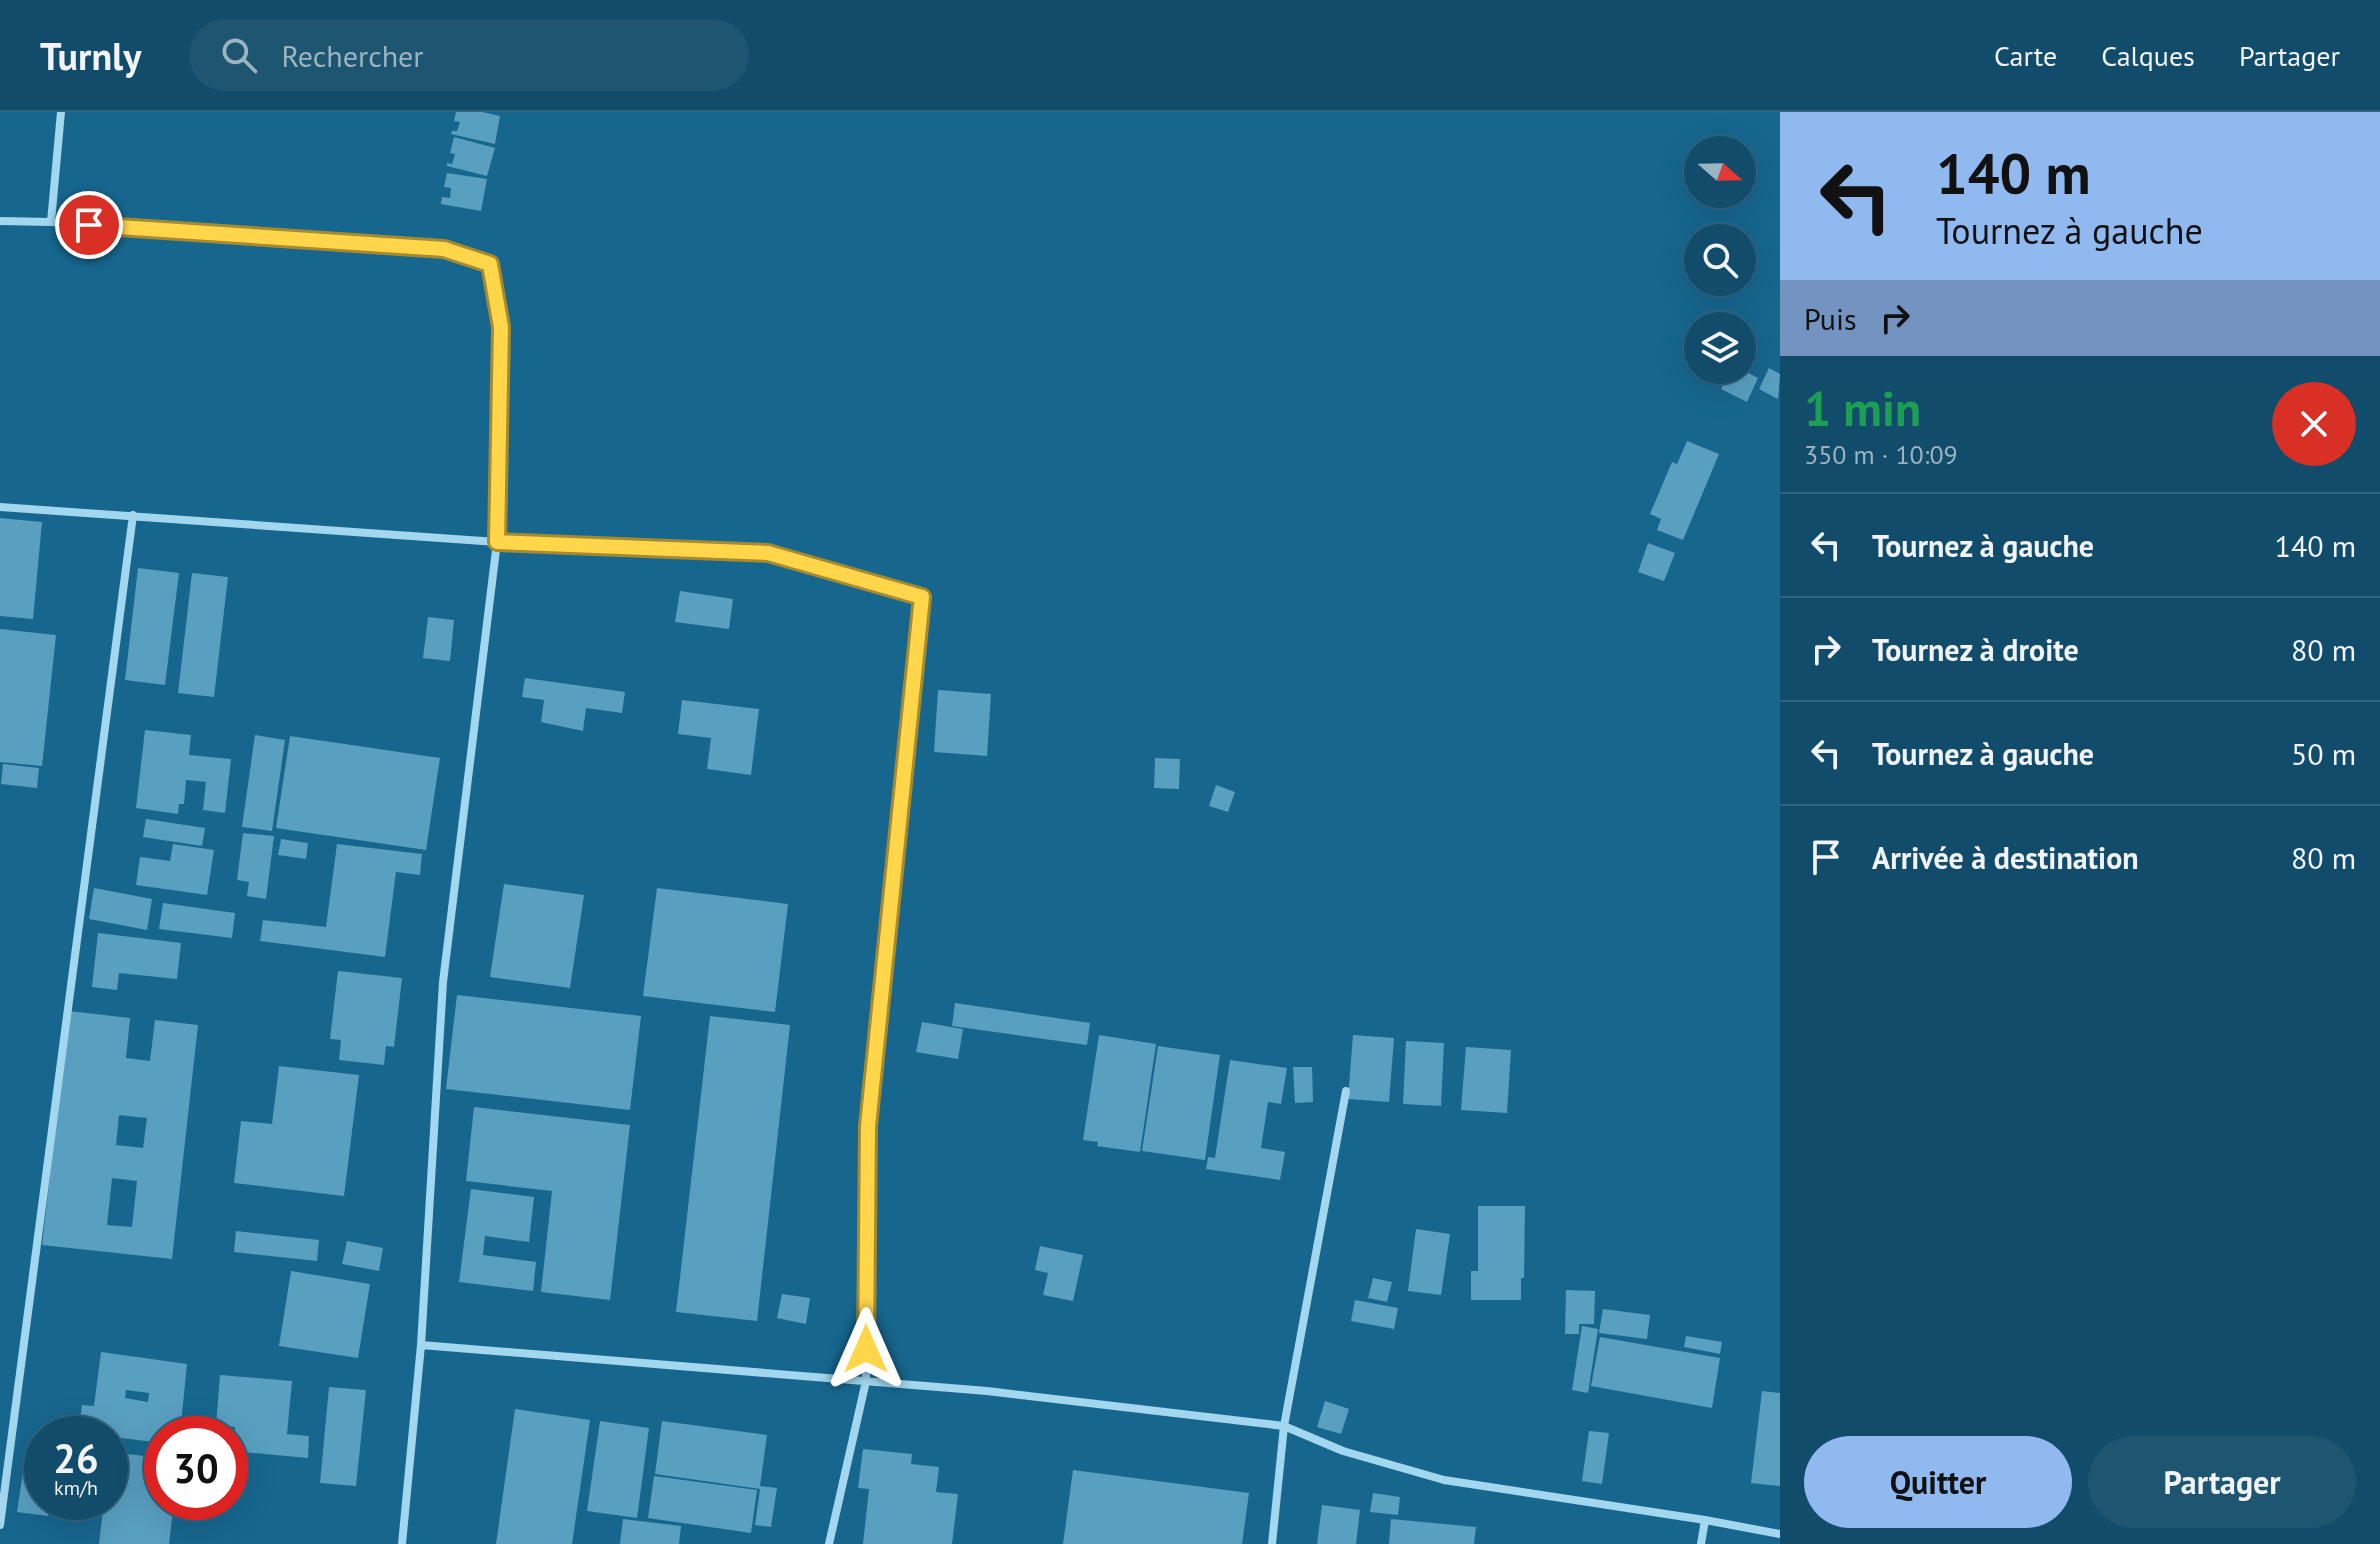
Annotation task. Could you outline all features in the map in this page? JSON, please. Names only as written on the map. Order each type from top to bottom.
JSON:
[{"type":"street","points":[[51,222],[61,112]]},
{"type":"street","points":[[0,221],[444,249],[490,264],[501,327],[497,542],[443,982],[421,1345],[402,1544]]},
{"type":"street","points":[[0,507],[497,542],[768,553],[922,597],[868,1126],[866,1381],[829,1544]]},
{"type":"street","points":[[0,1525],[133,515]]},
{"type":"street","points":[[1272,1544],[1284,1426],[1346,1091]]},
{"type":"street","points":[[421,1345],[987,1391],[1284,1426],[1343,1451],[1444,1480],[1780,1534]]},
{"type":"street","points":[[1701,1544],[1705,1520]]},
{"type":"building","points":[[456,112],[500,116],[495,144],[451,134],[457,131],[460,122],[454,121]]},
{"type":"building","points":[[454,137],[495,148],[487,176],[447,166],[447,163],[452,164],[455,154],[450,153]]},
{"type":"building","points":[[447,173],[487,179],[481,211],[441,204],[442,197],[450,198],[451,188],[444,187]]},
{"type":"building","points":[[1769,368],[1780,374],[1778,399],[1759,389]]},
{"type":"building","points":[[1724,384],[1755,384],[1747,402],[1721,389]]},
{"type":"building","points":[[1687,441],[1719,454],[1683,540],[1657,530],[1661,519],[1650,514],[1672,462],[1677,464]]},
{"type":"building","points":[[0,518],[42,522],[33,619],[0,616]]},
{"type":"building","points":[[1648,543],[1675,553],[1664,581],[1638,572]]},
{"type":"building","points":[[138,568],[179,573],[165,685],[125,680]]},
{"type":"building","points":[[192,573],[228,577],[214,697],[178,693]]},
{"type":"building","points":[[680,591],[733,599],[729,629],[675,622]]},
{"type":"building","points":[[428,617],[454,620],[450,661],[423,658]]},
{"type":"building","points":[[0,629],[56,635],[42,766],[0,762]]},
{"type":"building","points":[[525,678],[625,692],[622,713],[586,708],[583,731],[541,722],[544,700],[522,697]]},
{"type":"building","points":[[938,690],[991,694],[987,756],[934,752]]},
{"type":"building","points":[[682,700],[759,709],[751,775],[707,769],[711,738],[678,734]]},
{"type":"building","points":[[145,730],[191,735],[189,755],[231,759],[225,813],[203,810],[206,782],[186,780],[184,804],[179,804],[178,814],[136,808]]},
{"type":"building","points":[[255,735],[285,740],[272,831],[242,827]]},
{"type":"building","points":[[290,736],[440,758],[426,850],[276,828]]},
{"type":"building","points":[[1155,758],[1180,759],[1179,789],[1154,788]]},
{"type":"building","points":[[3,764],[39,768],[37,788],[1,784]]},
{"type":"building","points":[[1216,785],[1235,792],[1228,812],[1209,806]]},
{"type":"building","points":[[146,819],[205,828],[202,846],[143,837]]},
{"type":"building","points":[[243,833],[274,836],[266,899],[247,896],[249,882],[237,880]]},
{"type":"building","points":[[281,839],[308,843],[306,859],[278,855]]},
{"type":"building","points":[[173,844],[214,850],[207,895],[136,885],[140,857],[170,861]]},
{"type":"building","points":[[337,844],[422,854],[420,875],[396,872],[385,957],[260,941],[263,920],[326,927]]},
{"type":"building","points":[[504,884],[584,895],[570,988],[490,977]]},
{"type":"building","points":[[94,888],[152,899],[147,930],[89,919]]},
{"type":"building","points":[[657,888],[788,904],[775,1012],[643,996]]},
{"type":"building","points":[[163,903],[235,913],[232,938],[159,929]]},
{"type":"building","points":[[98,933],[181,943],[177,979],[119,973],[117,990],[92,987]]},
{"type":"building","points":[[338,971],[402,978],[394,1047],[386,1046],[384,1065],[339,1060],[341,1040],[330,1039]]},
{"type":"building","points":[[457,995],[641,1016],[630,1110],[446,1089]]},
{"type":"building","points":[[955,1003],[1090,1023],[1087,1045],[952,1026]]},
{"type":"building","points":[[69,1011],[130,1018],[126,1058],[150,1061],[155,1020],[198,1025],[172,1259],[42,1245]],"holes":[[[119,1115],[147,1118],[143,1148],[116,1145]],[[112,1178],[137,1181],[132,1227],[107,1225]]]},
{"type":"building","points":[[710,1016],[790,1025],[757,1321],[676,1312]]},
{"type":"building","points":[[922,1022],[963,1029],[958,1059],[916,1052]]},
{"type":"building","points":[[1099,1035],[1156,1044],[1140,1152],[1097,1146],[1098,1142],[1083,1140]]},
{"type":"building","points":[[1353,1035],[1394,1038],[1389,1102],[1348,1099]]},
{"type":"building","points":[[1406,1041],[1444,1043],[1441,1106],[1403,1104]]},
{"type":"building","points":[[1158,1046],[1220,1055],[1205,1160],[1142,1151]]},
{"type":"building","points":[[1466,1047],[1511,1050],[1507,1113],[1461,1110]]},
{"type":"building","points":[[1230,1060],[1287,1068],[1281,1104],[1268,1102],[1261,1148],[1285,1152],[1280,1180],[1206,1169],[1208,1157],[1215,1158]]},
{"type":"building","points":[[279,1066],[359,1075],[344,1196],[234,1183],[241,1121],[272,1124]]},
{"type":"building","points":[[1293,1067],[1312,1067],[1313,1102],[1295,1103]]},
{"type":"building","points":[[474,1107],[630,1125],[610,1300],[541,1292],[552,1191],[466,1181]]},
{"type":"building","points":[[471,1189],[534,1197],[529,1242],[485,1236],[483,1255],[536,1262],[533,1291],[459,1282]]},
{"type":"building","points":[[1478,1206],[1525,1206],[1521,1300],[1471,1300],[1471,1271],[1478,1271]]},
{"type":"building","points":[[1416,1229],[1450,1234],[1441,1295],[1408,1291]]},
{"type":"building","points":[[236,1231],[319,1240],[317,1261],[234,1252]]},
{"type":"building","points":[[347,1241],[383,1248],[379,1271],[342,1264]]},
{"type":"building","points":[[1040,1246],[1083,1255],[1073,1301],[1043,1295],[1048,1273],[1035,1270]]},
{"type":"building","points":[[291,1271],[370,1284],[358,1358],[279,1346]]},
{"type":"building","points":[[1373,1278],[1392,1282],[1387,1302],[1368,1298]]},
{"type":"building","points":[[1566,1290],[1595,1291],[1594,1324],[1579,1324],[1579,1334],[1565,1334]]},
{"type":"building","points":[[782,1294],[810,1298],[806,1324],[777,1318]]},
{"type":"building","points":[[1355,1300],[1398,1308],[1394,1329],[1351,1321]]},
{"type":"building","points":[[1603,1309],[1650,1315],[1647,1339],[1599,1333]]},
{"type":"building","points":[[1582,1326],[1598,1329],[1588,1393],[1572,1390]]},
{"type":"building","points":[[1686,1336],[1722,1342],[1720,1354],[1684,1347]]},
{"type":"building","points":[[1600,1337],[1720,1358],[1712,1408],[1591,1386]]},
{"type":"building","points":[[101,1352],[187,1364],[182,1416],[144,1416],[144,1441],[128,1439],[128,1416],[80,1416],[82,1405],[94,1406]],"holes":[[[126,1390],[149,1393],[148,1402],[125,1398]]]},
{"type":"building","points":[[220,1375],[292,1381],[287,1434],[309,1436],[308,1458],[248,1452],[248,1416],[217,1416]]},
{"type":"building","points":[[329,1387],[366,1390],[356,1486],[320,1483]]},
{"type":"building","points":[[1762,1391],[1780,1393],[1780,1486],[1751,1483]]},
{"type":"building","points":[[1325,1401],[1349,1409],[1341,1434],[1317,1427]]},
{"type":"building","points":[[515,1409],[590,1420],[572,1544],[496,1544]]},
{"type":"building","points":[[600,1421],[649,1428],[637,1518],[587,1511]]},
{"type":"building","points":[[662,1421],[767,1435],[760,1486],[777,1488],[771,1527],[755,1525],[760,1489],[655,1474]]},
{"type":"building","points":[[1589,1431],[1609,1433],[1602,1484],[1582,1481]]},
{"type":"building","points":[[863,1449],[912,1454],[911,1464],[939,1467],[936,1492],[958,1494],[952,1544],[863,1544],[869,1489],[858,1488]]},
{"type":"building","points":[[128,1454],[144,1456],[144,1520],[172,1520],[169,1544],[99,1544],[102,1520],[128,1520]]},
{"type":"building","points":[[24,1465],[24,1513],[17,1512]]},
{"type":"building","points":[[1073,1470],[1249,1493],[1242,1544],[1063,1544]]},
{"type":"building","points":[[654,1476],[757,1490],[751,1533],[648,1518]]},
{"type":"building","points":[[1373,1493],[1400,1497],[1398,1515],[1370,1512]]},
{"type":"building","points":[[1322,1505],[1360,1510],[1356,1544],[1317,1544]]},
{"type":"building","points":[[623,1519],[681,1526],[679,1544],[620,1544]]},
{"type":"building","points":[[1391,1519],[1476,1527],[1474,1544],[1389,1544]]},
{"type":"route","points":[[89,225],[444,249],[490,264],[501,327],[497,542],[768,553],[922,597],[868,1126],[866,1349]]}]
